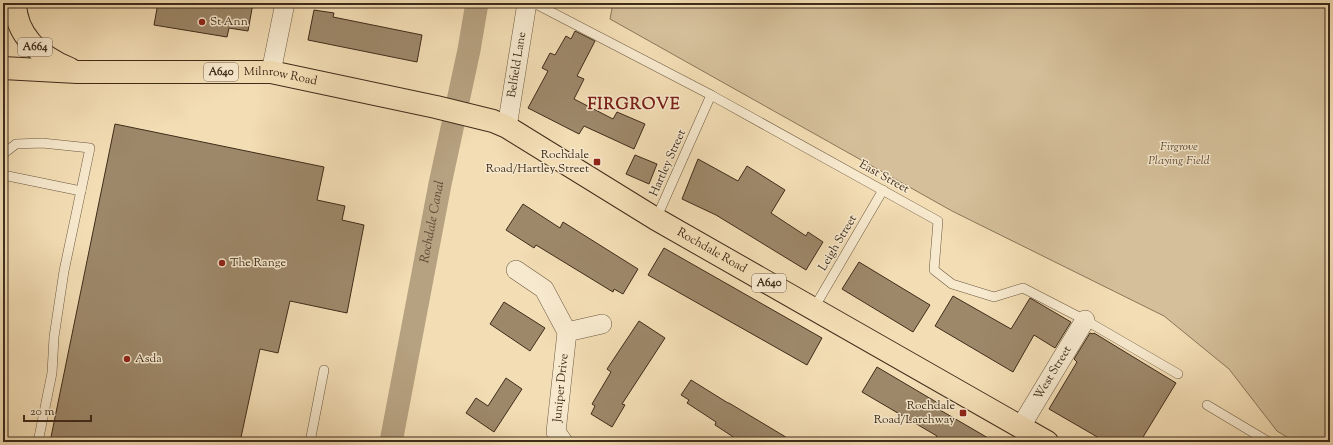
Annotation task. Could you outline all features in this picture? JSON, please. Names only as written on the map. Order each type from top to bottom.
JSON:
[{"type":"main road","name":"A664","points":[[15,3],[21,26],[29,42],[41,54],[77,72]]},
{"type":"main road","name":"Milnrow Road","points":[[3,68],[77,72],[271,72],[436,106]]},
{"type":"main road","name":"Rochdale Road","points":[[436,106],[500,124],[656,219],[1047,442]]},
{"type":"street","points":[[271,72],[285,3]]},
{"type":"street","name":"Belfield Lane","points":[[500,124],[527,3]]},
{"type":"street","points":[[516,270],[544,289],[567,332],[602,324]]},
{"type":"street","name":"West Street","points":[[1021,426],[1085,320]]},
{"type":"street","name":"Juniper Drive","points":[[563,442],[556,432],[567,332]]},
{"type":"lane","name":"East Street","points":[[534,3],[711,95],[938,221],[934,270],[952,284],[994,297],[1023,288],[1085,320],[1178,374]]},
{"type":"lane","name":"Hartley Street","points":[[656,219],[711,95]]},
{"type":"lane","points":[[3,154],[16,144],[42,143],[90,148],[64,271],[54,337],[52,373],[38,442]]},
{"type":"lane","points":[[3,175],[81,191]]},
{"type":"lane","name":"Leigh Street","points":[[814,308],[883,190]]},
{"type":"lane","points":[[310,442],[324,370]]},
{"type":"lane","points":[[1207,405],[1269,442]]},
{"type":"green space","name":"Firgrove Playing Field","points":[[613,3],[1330,3],[1330,442],[1295,442],[1277,431],[1229,369],[1164,316],[952,211],[610,19]]},
{"type":"building","name":"St Ann","points":[[158,3],[253,3],[248,31],[229,28],[227,37],[154,25]]},
{"type":"building","points":[[314,10],[334,13],[333,17],[422,35],[417,62],[308,40]]},
{"type":"building","points":[[575,31],[595,41],[577,76],[584,79],[574,99],[613,119],[617,112],[645,124],[634,149],[584,126],[579,134],[528,108],[548,71],[542,68],[550,53],[555,55],[566,36],[571,39]]},
{"type":"building","name":"The Range","points":[[115,124],[324,167],[317,200],[345,206],[342,220],[364,225],[347,313],[290,301],[278,353],[260,349],[240,442],[50,442]]},
{"type":"building","points":[[635,155],[657,164],[649,184],[626,174]]},
{"type":"building","points":[[698,159],[738,181],[747,166],[785,190],[771,213],[806,236],[808,232],[823,242],[806,270],[716,215],[682,199]]},
{"type":"building","points":[[523,204],[560,228],[563,222],[638,269],[623,294],[614,289],[613,292],[536,245],[534,248],[506,230]]},
{"type":"building","points":[[664,248],[822,338],[807,365],[648,275]]},
{"type":"building","points":[[859,262],[930,305],[913,332],[842,289]]},
{"type":"building","points":[[953,296],[1011,329],[1030,298],[1071,322],[1055,348],[1034,335],[1013,372],[935,326]]},
{"type":"building","points":[[504,302],[545,328],[530,351],[490,324]]},
{"type":"building","points":[[639,321],[665,338],[622,404],[625,405],[612,427],[591,414],[595,406],[592,404],[611,372],[607,369]]},
{"type":"building","points":[[1090,333],[1094,333],[1176,383],[1140,442],[1106,442],[1049,409],[1077,362],[1074,359]]},
{"type":"building","points":[[877,367],[943,406],[940,410],[995,442],[934,442],[937,436],[862,392]]},
{"type":"building","points":[[506,378],[522,389],[494,432],[466,413],[476,398],[488,406]]},
{"type":"building","points":[[691,380],[794,442],[741,442],[715,425],[716,422],[687,403],[689,400],[681,395]]},
{"type":"waterway","name":"Rochdale Canal","points":[[391,442],[440,184],[469,50],[477,3]]},
{"type":"place","name":"St Ann","points":[[202,22]]},
{"type":"place","name":"Rochdale Road/Hartley Street","points":[[597,162]]},
{"type":"place","name":"The Range","points":[[222,263]]},
{"type":"place","name":"Asda","points":[[127,359]]},
{"type":"place","name":"Rochdale Road/Larchway","points":[[963,413]]},
{"type":"district","name":"FIRGROVE","points":[[634,105]]}]
